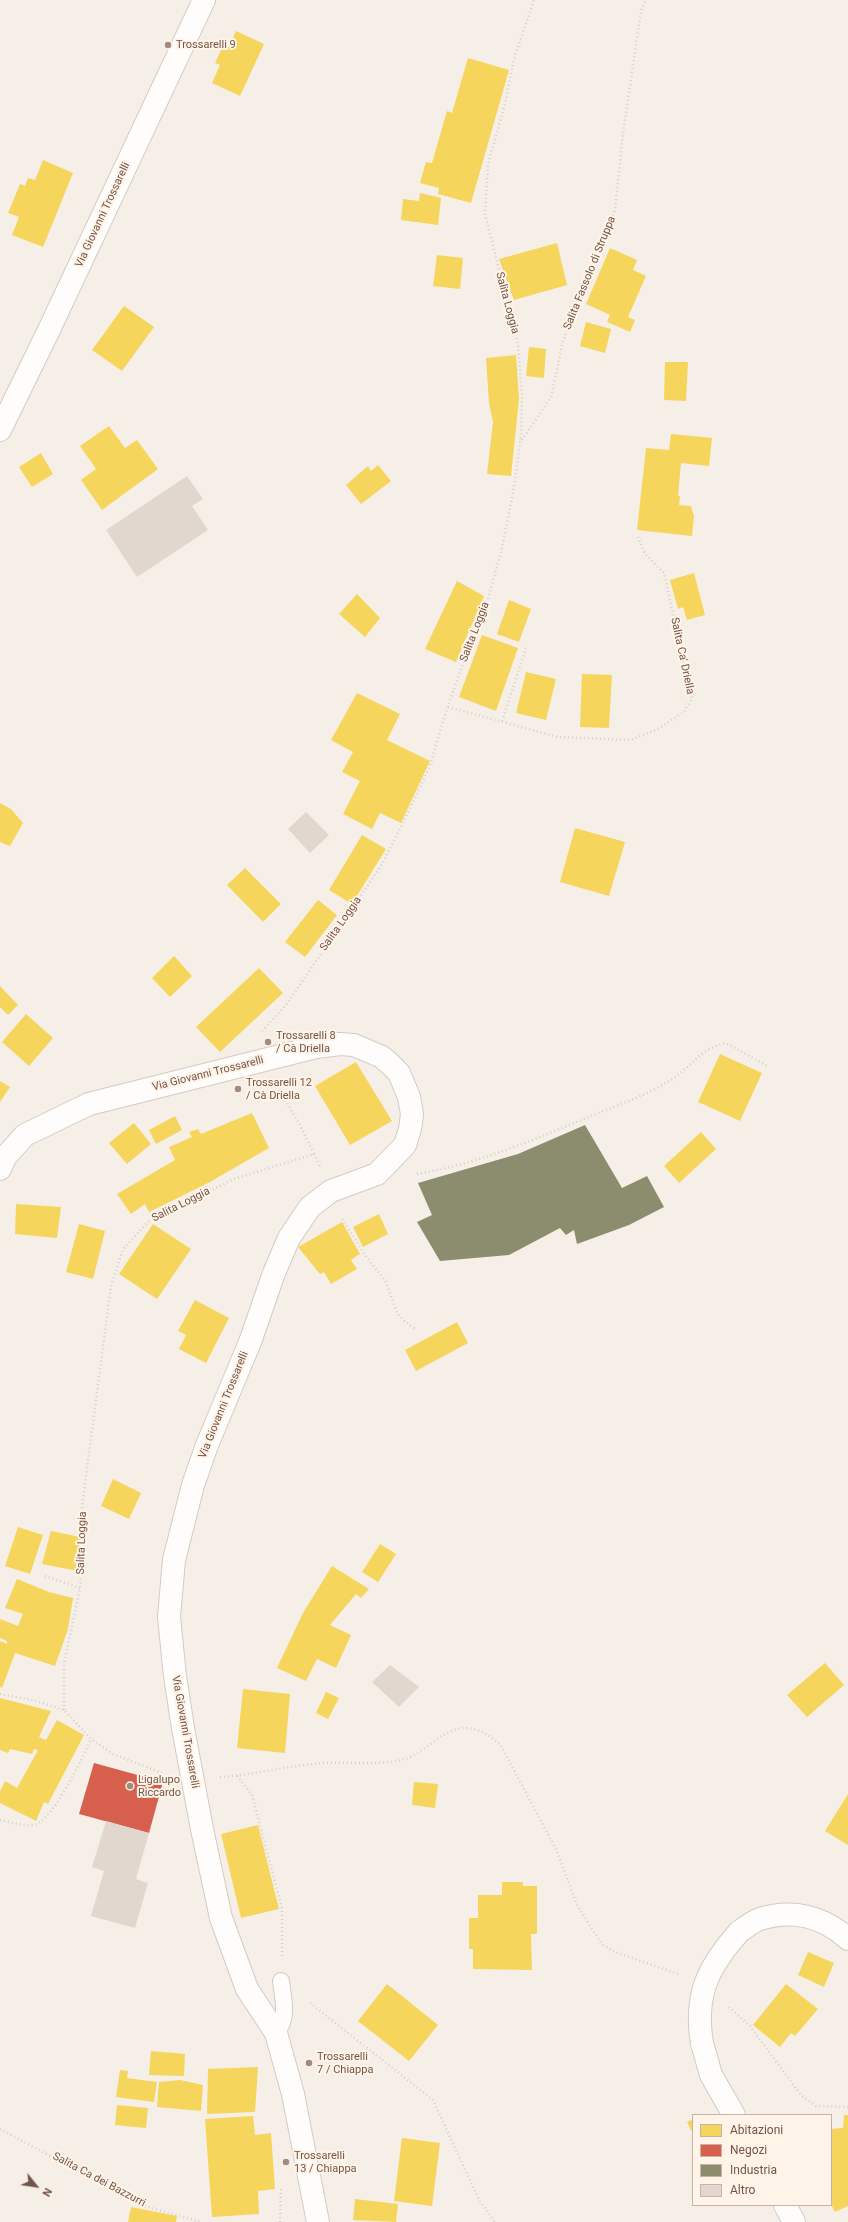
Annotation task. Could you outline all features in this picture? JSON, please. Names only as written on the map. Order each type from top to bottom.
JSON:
[{"type":"street","name":"Via Giovanni Trossarelli","points":[[0,430],[48,332],[204,0]]},
{"type":"street","name":"Via Giovanni Trossarelli","points":[[0,1169],[6,1156],[25,1135],[89,1104],[316,1047],[340,1044],[354,1045],[382,1056],[400,1073],[406,1085],[412,1114],[405,1145],[377,1174],[331,1192],[310,1207],[289,1238],[274,1273],[250,1342],[207,1445],[193,1485],[174,1560],[170,1617],[175,1676],[202,1829],[221,1918],[247,1989],[276,2033],[293,2094],[318,2222]]},
{"type":"street","points":[[733,2114],[711,2075],[698,2022],[699,2004],[712,1966],[739,1932],[758,1919],[800,1914],[820,1920],[838,1930],[848,1939]]},
{"type":"street","points":[[786,2206],[794,2222]]},
{"type":"lane","points":[[276,2033],[282,2026],[284,2019],[281,1981]]},
{"type":"path","name":"Salita Loggia","points":[[64,1710],[64,1664],[80,1588],[83,1556],[80,1521],[111,1286],[123,1248],[148,1222],[183,1204],[234,1179],[314,1154],[300,1125],[271,1076],[244,1064],[250,1048],[265,1027],[286,1005],[381,866],[430,766],[462,666],[486,606],[502,544],[520,442],[522,398],[518,345],[485,214],[488,164],[505,104],[514,59],[534,0]]},
{"type":"path","name":"Salita Fassolo di Struppa","points":[[520,442],[551,397],[563,341],[615,210],[623,133],[640,18],[646,0]]},
{"type":"path","name":"Salita Ca' Driella","points":[[448,707],[558,737],[631,740],[658,729],[684,712],[692,698],[664,573],[645,554],[638,538]]},
{"type":"path","points":[[502,721],[526,648]]},
{"type":"path","points":[[377,1174],[417,1174],[438,1171],[519,1146],[670,1081],[712,1046],[726,1043],[769,1067]]},
{"type":"path","points":[[331,1192],[336,1208],[343,1221],[365,1255],[386,1282],[397,1313],[403,1320],[415,1329]]},
{"type":"path","points":[[44,1576],[80,1588]]},
{"type":"path","points":[[0,1694],[33,1700],[64,1710],[91,1739],[113,1754],[143,1767],[175,1776],[193,1779]]},
{"type":"path","points":[[495,2222],[479,2200],[433,2100],[281,1981],[282,1909],[252,1795],[237,1776],[314,1763],[377,1762],[405,1759],[456,1729],[468,1728],[479,1731],[491,1737],[501,1746],[556,1848],[577,1905],[601,1943],[612,1951],[684,1976]]},
{"type":"path","points":[[0,1820],[34,1825],[43,1819],[76,1774],[91,1739]]},
{"type":"path","points":[[728,2005],[750,2026],[802,2096],[816,2106],[848,2107]]},
{"type":"path","name":"Salita Ca dei Bazzurri","points":[[0,2129],[31,2143],[141,2204],[201,2222]]},
{"type":"building: Abitazioni","points":[[236,31],[264,44],[240,96],[212,83],[220,65],[215,63],[224,44],[229,47]]},
{"type":"building: Abitazioni","points":[[468,58],[509,70],[471,203],[438,194],[439,188],[420,183],[426,162],[432,163],[447,111],[452,113]]},
{"type":"building: Abitazioni","points":[[43,160],[73,173],[43,247],[12,235],[19,217],[8,213],[20,184],[25,186],[28,178],[35,180]]},
{"type":"building: Abitazioni","points":[[420,193],[441,198],[438,225],[401,220],[403,199],[419,201]]},
{"type":"building: Abitazioni","points":[[557,243],[567,285],[514,300],[499,259]]},
{"type":"building: Abitazioni","points":[[610,248],[637,260],[633,270],[646,276],[628,317],[635,320],[630,332],[607,322],[610,315],[586,304]]},
{"type":"building: Abitazioni","points":[[437,255],[463,258],[460,289],[433,286]]},
{"type":"building: Abitazioni","points":[[124,306],[154,327],[122,371],[92,350]]},
{"type":"building: Abitazioni","points":[[586,322],[611,329],[605,353],[580,346]]},
{"type":"building: Abitazioni","points":[[529,347],[546,349],[544,378],[526,376]]},
{"type":"building: Abitazioni","points":[[516,355],[519,399],[511,476],[487,474],[493,422],[489,403],[486,358]]},
{"type":"building: Abitazioni","points":[[665,362],[688,362],[686,401],[664,400]]},
{"type":"building: Abitazioni","points":[[109,426],[125,448],[137,440],[158,469],[102,510],[81,480],[96,469],[80,446]]},
{"type":"building: Abitazioni","points":[[671,434],[712,438],[709,466],[681,463],[678,496],[680,496],[679,505],[691,506],[694,516],[692,536],[637,530],[646,448],[669,450]]},
{"type":"building: Abitazioni","points":[[41,453],[53,474],[32,487],[19,467]]},
{"type":"building: Abitazioni","points":[[378,465],[391,481],[361,504],[346,485],[368,466],[371,471]]},
{"type":"building: Abitazioni","points":[[694,573],[705,615],[687,620],[683,607],[678,609],[670,580]]},
{"type":"building: Abitazioni","points":[[457,581],[484,596],[456,662],[425,649]]},
{"type":"building: Abitazioni","points":[[357,594],[380,618],[365,637],[339,614]]},
{"type":"building: Abitazioni","points":[[509,600],[531,609],[519,642],[497,634]]},
{"type":"building: Abitazioni","points":[[482,635],[518,648],[496,711],[459,697]]},
{"type":"building: Abitazioni","points":[[526,672],[556,679],[546,720],[516,713]]},
{"type":"building: Abitazioni","points":[[582,674],[612,675],[609,728],[580,727]]},
{"type":"building: Abitazioni","points":[[357,693],[400,714],[387,740],[430,761],[401,823],[380,813],[372,829],[343,814],[360,781],[342,772],[353,752],[331,740]]},
{"type":"building: Abitazioni","points":[[0,803],[11,809],[23,823],[10,846],[0,842]]},
{"type":"building: Abitazioni","points":[[575,828],[625,842],[609,896],[560,882]]},
{"type":"building: Abitazioni","points":[[362,835],[386,849],[352,904],[329,890]]},
{"type":"building: Abitazioni","points":[[245,868],[281,904],[263,922],[227,885]]},
{"type":"building: Abitazioni","points":[[318,900],[337,915],[305,957],[285,942]]},
{"type":"building: Abitazioni","points":[[174,956],[192,976],[170,997],[152,978]]},
{"type":"building: Abitazioni","points":[[259,968],[283,993],[220,1052],[196,1027]]},
{"type":"building: Abitazioni","points":[[0,986],[18,1005],[8,1015],[0,1007]]},
{"type":"building: Abitazioni","points":[[26,1014],[53,1038],[29,1066],[2,1042]]},
{"type":"building: Abitazioni","points":[[720,1054],[762,1073],[740,1121],[698,1102]]},
{"type":"building: Abitazioni","points":[[356,1062],[392,1121],[350,1145],[315,1086]]},
{"type":"building: Abitazioni","points":[[0,1081],[10,1087],[0,1102]]},
{"type":"building: Abitazioni","points":[[252,1113],[269,1148],[208,1183],[149,1212],[145,1204],[131,1214],[117,1194],[175,1160],[169,1147],[192,1137],[189,1132],[198,1129],[201,1134]]},
{"type":"building: Abitazioni","points":[[175,1116],[182,1130],[156,1144],[149,1130]]},
{"type":"building: Abitazioni","points":[[134,1123],[151,1144],[127,1164],[109,1143]]},
{"type":"building: Abitazioni","points":[[701,1132],[716,1149],[679,1183],[664,1166]]},
{"type":"building: Abitazioni","points":[[16,1204],[61,1207],[57,1238],[15,1234]]},
{"type":"building: Abitazioni","points":[[379,1214],[388,1234],[363,1247],[353,1227]]},
{"type":"building: Abitazioni","points":[[342,1222],[360,1254],[351,1260],[357,1269],[331,1284],[324,1272],[320,1274],[298,1247]]},
{"type":"building: Abitazioni","points":[[79,1224],[105,1231],[93,1279],[66,1272]]},
{"type":"building: Abitazioni","points":[[153,1224],[191,1249],[157,1299],[119,1274]]},
{"type":"building: Abitazioni","points":[[195,1300],[229,1318],[206,1363],[179,1349],[186,1335],[178,1331]]},
{"type":"building: Abitazioni","points":[[457,1322],[468,1343],[416,1371],[405,1350]]},
{"type":"building: Abitazioni","points":[[113,1479],[141,1493],[129,1519],[101,1506]]},
{"type":"building: Abitazioni","points":[[18,1527],[43,1535],[30,1574],[5,1566]]},
{"type":"building: Abitazioni","points":[[51,1531],[80,1537],[78,1571],[42,1564]]},
{"type":"building: Abitazioni","points":[[380,1544],[396,1554],[378,1582],[362,1572]]},
{"type":"building: Abitazioni","points":[[332,1566],[369,1589],[361,1598],[356,1594],[330,1625],[351,1635],[336,1668],[317,1659],[306,1681],[277,1668],[303,1613]]},
{"type":"building: Abitazioni","points":[[17,1579],[49,1592],[73,1598],[68,1629],[55,1666],[15,1653],[2,1688],[0,1687],[0,1641],[7,1644],[7,1641],[0,1638],[0,1619],[18,1626],[23,1614],[5,1608]]},
{"type":"building: Abitazioni","points":[[825,1663],[844,1685],[807,1717],[787,1695]]},
{"type":"building: Abitazioni","points":[[243,1689],[290,1694],[285,1753],[237,1748]]},
{"type":"building: Abitazioni","points":[[326,1692],[339,1698],[328,1719],[316,1713]]},
{"type":"building: Abitazioni","points":[[0,1698],[51,1711],[39,1737],[46,1740],[57,1720],[84,1735],[48,1804],[44,1802],[36,1821],[0,1803],[0,1792],[5,1781],[17,1788],[38,1750],[34,1749],[32,1754],[10,1749],[8,1753],[0,1750]]},
{"type":"building: Abitazioni","points":[[414,1782],[438,1784],[435,1808],[412,1805]]},
{"type":"building: Abitazioni","points":[[848,1794],[848,1845],[825,1831]]},
{"type":"building: Abitazioni","points":[[258,1825],[279,1909],[241,1918],[221,1834]]},
{"type":"building: Abitazioni","points":[[502,1882],[523,1882],[523,1886],[537,1886],[537,1934],[531,1934],[532,1970],[473,1969],[473,1949],[469,1949],[469,1918],[478,1918],[478,1895],[502,1895]]},
{"type":"building: Abitazioni","points":[[808,1952],[834,1963],[824,1987],[798,1975]]},
{"type":"building: Abitazioni","points":[[387,1984],[438,2025],[409,2061],[358,2021]]},
{"type":"building: Abitazioni","points":[[786,1984],[818,2009],[795,2036],[791,2033],[780,2047],[753,2025]]},
{"type":"building: Abitazioni","points":[[151,2051],[185,2054],[184,2076],[149,2075]]},
{"type":"building: Abitazioni","points":[[258,2067],[255,2112],[207,2114],[208,2069]]},
{"type":"building: Abitazioni","points":[[120,2070],[128,2071],[127,2078],[157,2082],[154,2102],[116,2097]]},
{"type":"building: Abitazioni","points":[[180,2080],[203,2085],[201,2111],[157,2107],[159,2082]]},
{"type":"building: Abitazioni","points":[[117,2105],[148,2108],[146,2128],[115,2125]]},
{"type":"building: Abitazioni","points":[[844,2115],[848,2115],[848,2206],[835,2212],[832,2206],[832,2129],[843,2128]]},
{"type":"building: Abitazioni","points":[[253,2116],[255,2135],[271,2133],[275,2189],[258,2191],[259,2214],[212,2217],[205,2119]]},
{"type":"building: Abitazioni","points":[[692,2120],[692,2132],[687,2122]]},
{"type":"building: Abitazioni","points":[[402,2138],[440,2143],[432,2206],[394,2201]]},
{"type":"building: Abitazioni","points":[[355,2199],[398,2204],[396,2222],[353,2220]]},
{"type":"building: Abitazioni","points":[[131,2207],[177,2216],[176,2222],[128,2222]]},
{"type":"building: Negozi","points":[[94,1763],[163,1782],[149,1833],[79,1814]]},
{"type":"building: Industria","points":[[585,1125],[622,1188],[647,1176],[664,1207],[629,1225],[577,1244],[574,1230],[566,1235],[560,1228],[509,1255],[440,1261],[417,1222],[432,1215],[418,1183],[518,1154]]},
{"type":"building: Altro","points":[[187,476],[203,499],[192,506],[208,530],[137,577],[106,530]]},
{"type":"building: Altro","points":[[306,812],[329,835],[310,853],[288,829]]},
{"type":"building: Altro","points":[[390,1665],[419,1687],[399,1707],[372,1682]]},
{"type":"building: Altro","points":[[106,1821],[149,1833],[136,1879],[148,1883],[135,1928],[91,1916],[104,1871],[92,1867]]},
{"type":"place","name":"Trossarelli 9","points":[[168,45]]},
{"type":"place","name":"Trossarelli 8 / Cà Driella","points":[[268,1042]]},
{"type":"place","name":"Trossarelli 12 / Cà Driella","points":[[238,1089]]},
{"type":"place","name":"Ligalupo Riccardo","points":[[130,1786]]},
{"type":"place","name":"Trossarelli 7 / Chiappa","points":[[309,2063]]},
{"type":"place","name":"Trossarelli 13 / Chiappa","points":[[286,2162]]}]
